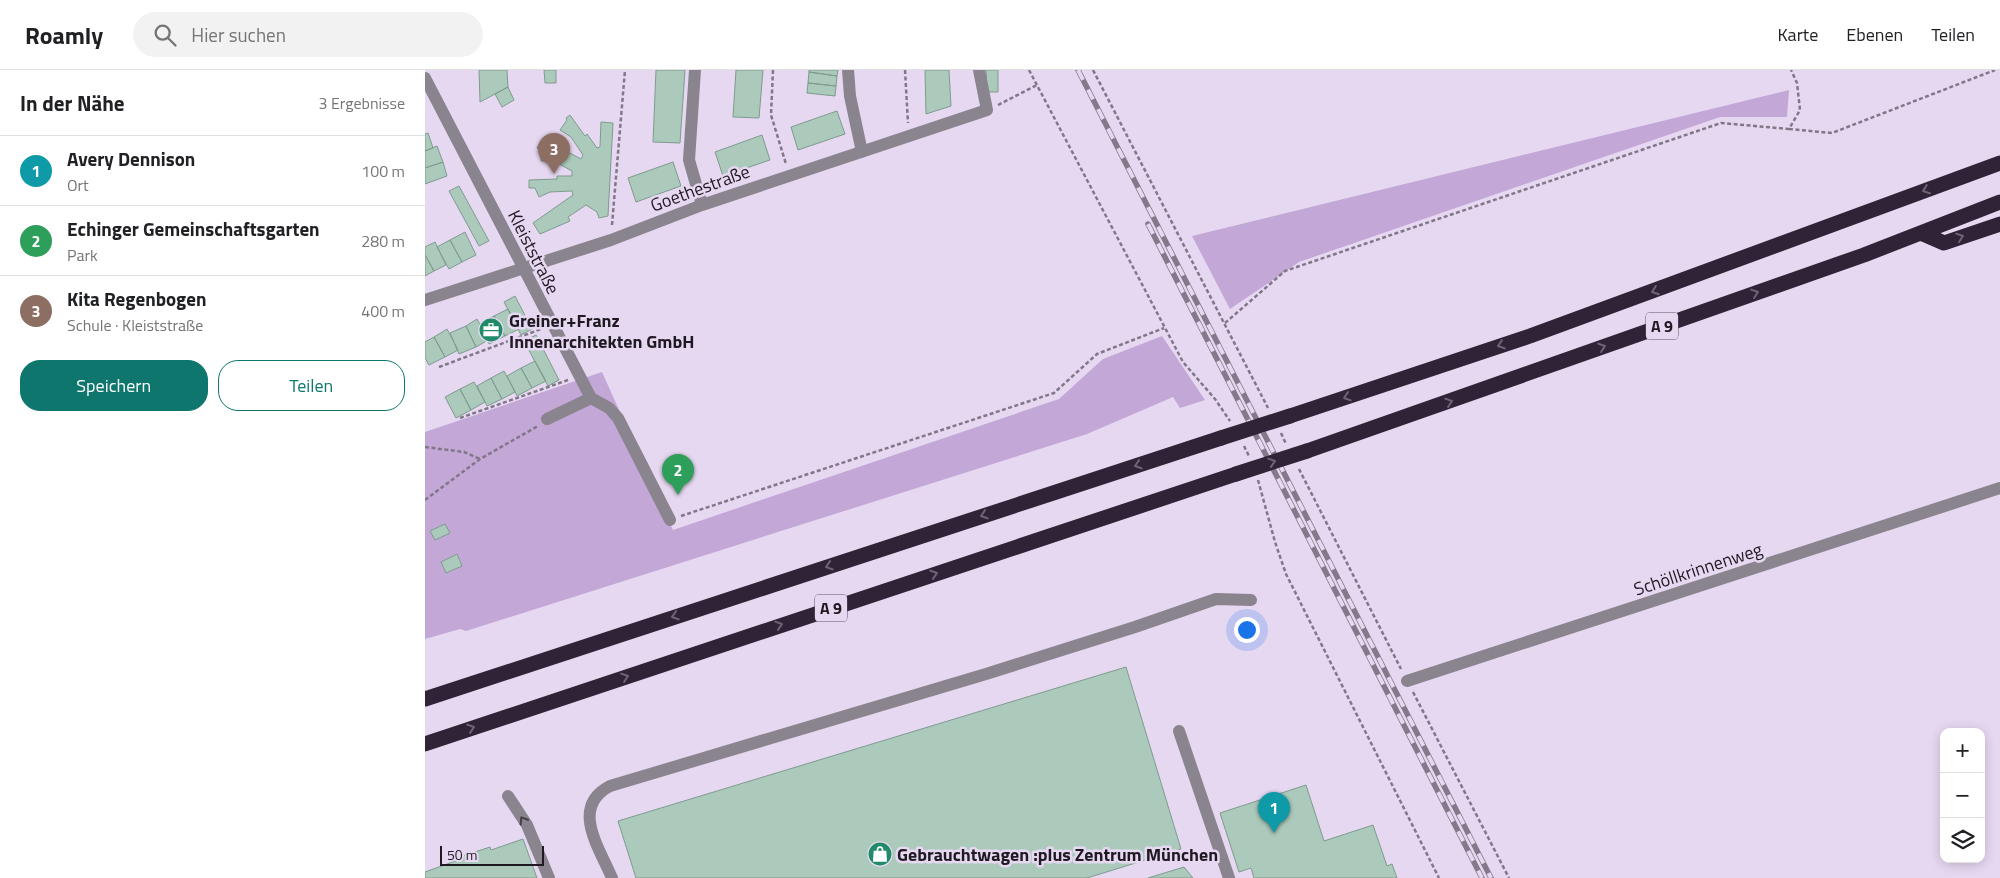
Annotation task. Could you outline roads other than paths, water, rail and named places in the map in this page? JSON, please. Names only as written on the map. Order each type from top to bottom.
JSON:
[{"type":"highway","points":[[1972,173],[2000,158]]},
{"type":"highway","name":"A 9","points":[[425,699],[1531,336],[2000,163]]},
{"type":"highway","name":"A 9","points":[[425,744],[1307,451],[1921,233],[2000,202]]},
{"type":"highway","points":[[1921,233],[1944,243],[2000,224]]},
{"type":"street","points":[[695,70],[689,160],[701,205]]},
{"type":"street","points":[[848,70],[850,96],[862,152]]},
{"type":"street","name":"Goethestraße","points":[[425,300],[611,240],[701,205],[987,110],[979,70]]},
{"type":"street","name":"Kleiststraße","points":[[425,78],[591,398]]},
{"type":"street","points":[[547,419],[591,398],[609,408],[618,418],[670,520]]},
{"type":"street","name":"Schöllkrinnenweg","points":[[1407,682],[2000,488]]},
{"type":"street","points":[[612,878],[589,816],[593,800],[600,791],[610,786],[986,674],[1135,627],[1216,599],[1251,600]]},
{"type":"street","points":[[1179,731],[1229,878]]},
{"type":"street","points":[[508,796],[527,825],[549,878]]},
{"type":"railway","points":[[1078,70],[1491,878]]},
{"type":"railway","points":[[1148,224],[1482,878]]},
{"type":"place","name":"Kita Regenbogen","points":[[554,174]]},
{"type":"place","name":"Greiner+Franz Innenarchitekten GmbH","points":[[491,330]]},
{"type":"place","name":"Echinger Gemeinschaftsgarten","points":[[678,495]]},
{"type":"place","name":"Avery Dennison","points":[[1274,833]]},
{"type":"place","name":"Gebrauchtwagen :plus Zentrum München","points":[[880,854]]}]
